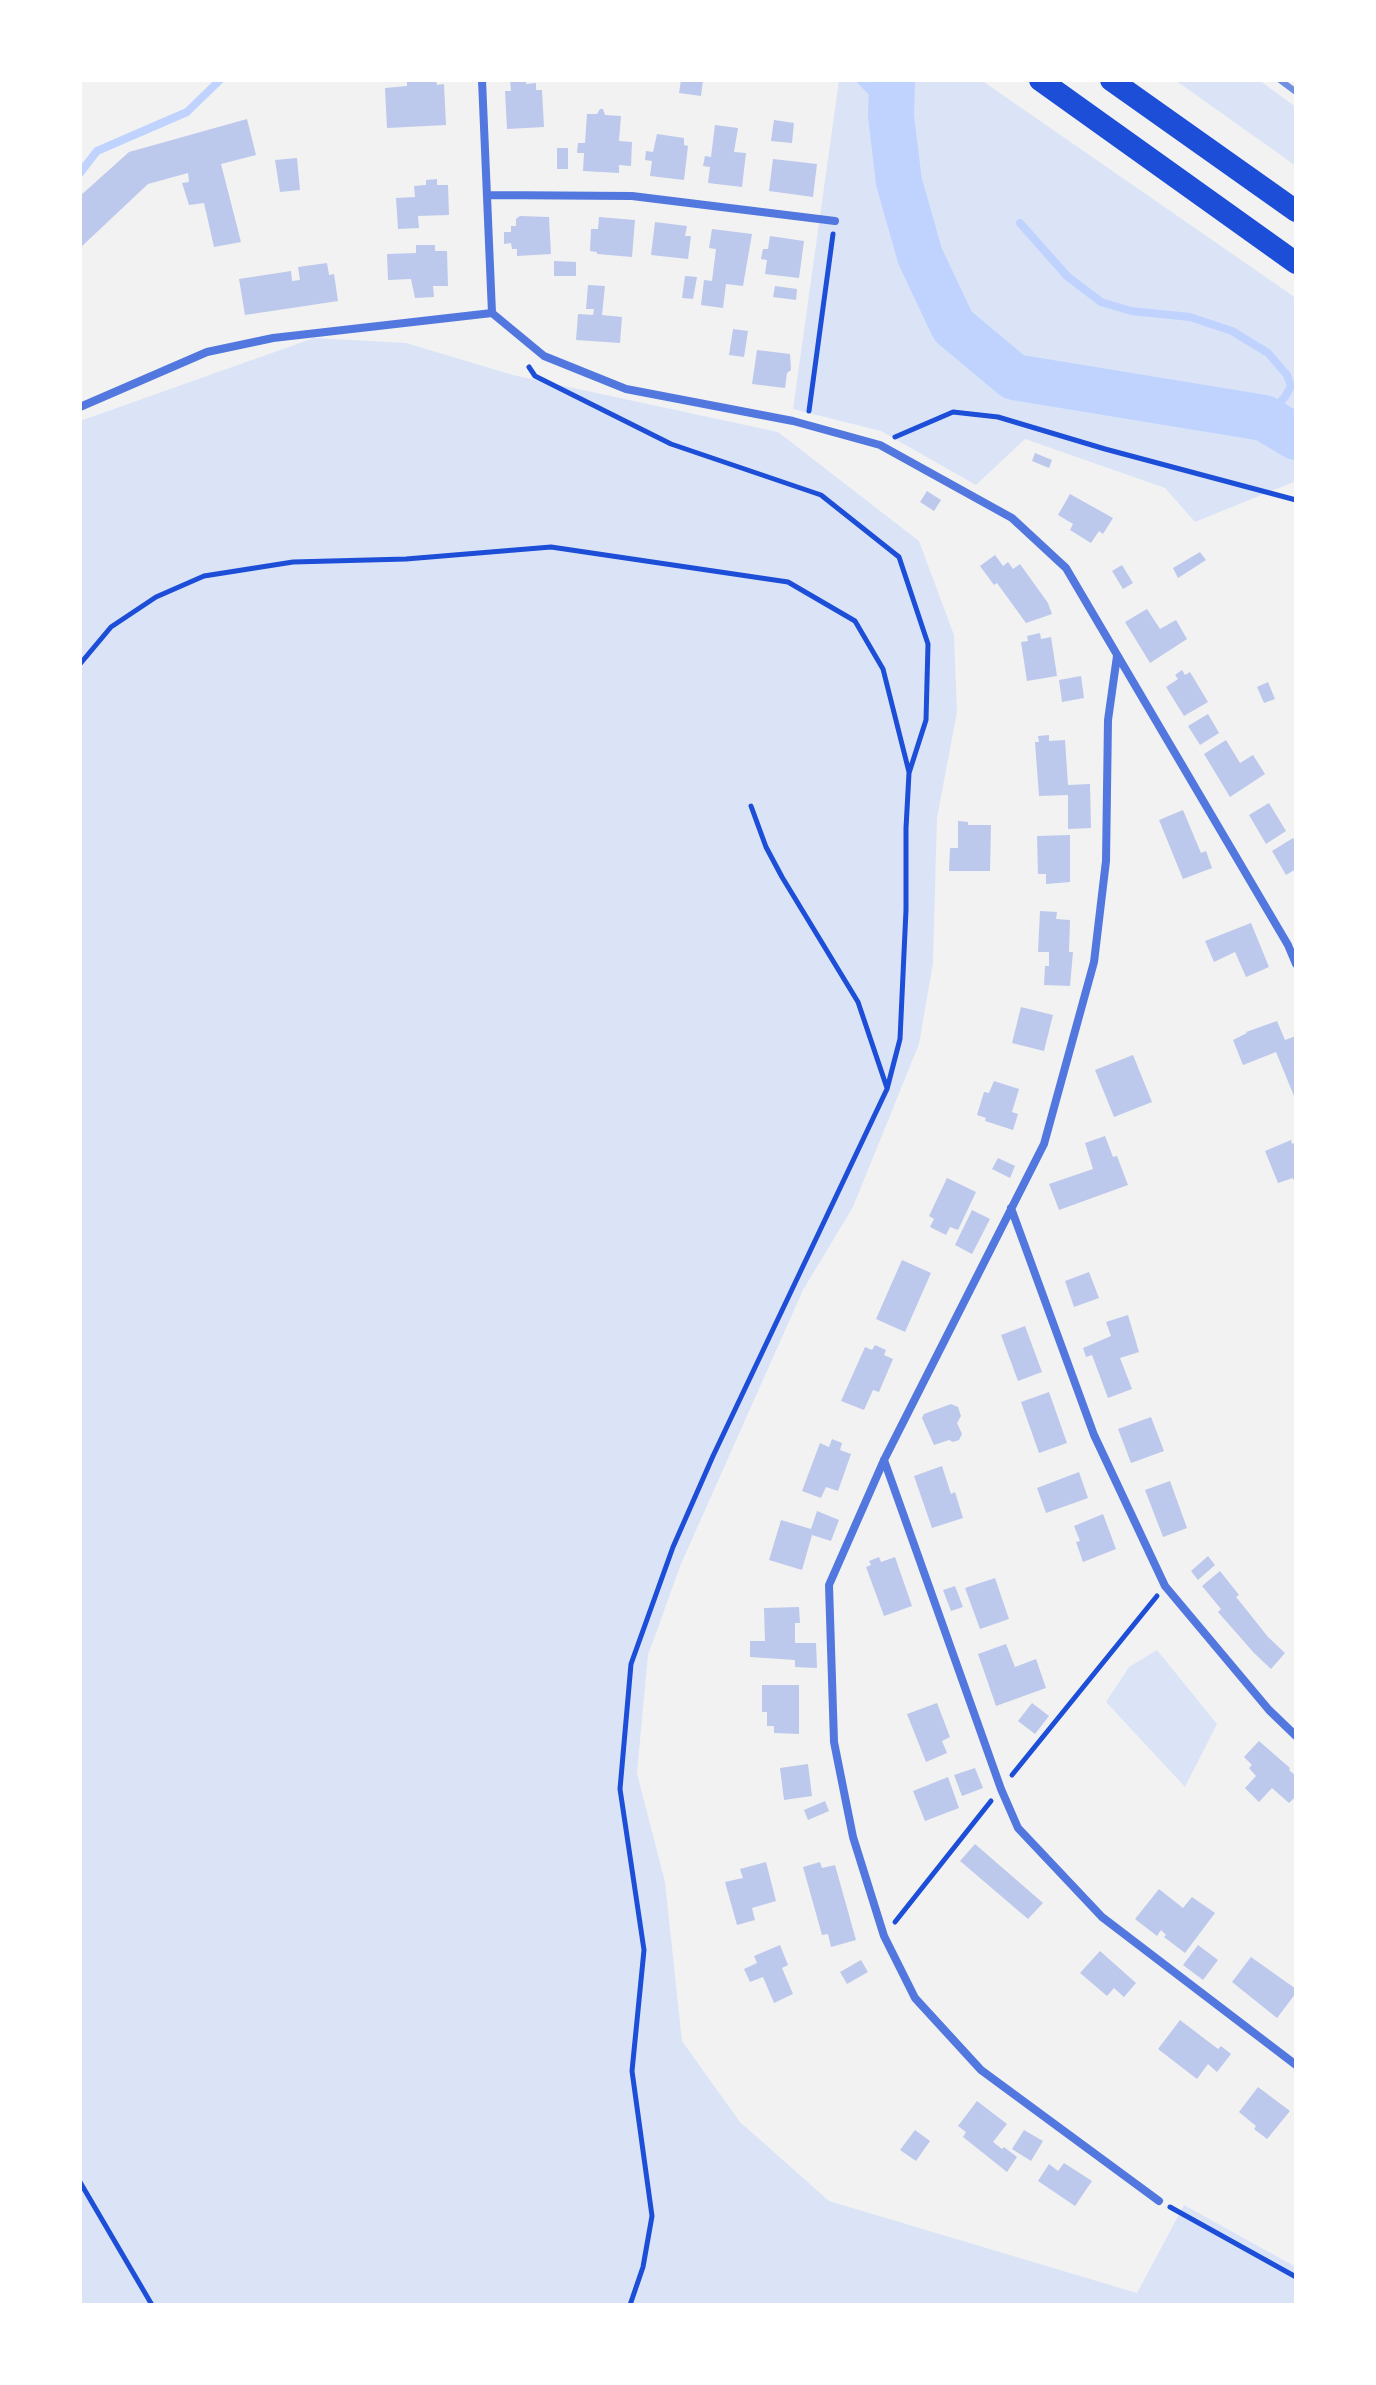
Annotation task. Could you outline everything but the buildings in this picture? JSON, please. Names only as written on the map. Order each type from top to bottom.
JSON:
[{"type":"highway","points":[[1040,80],[1296,263]]},
{"type":"highway","points":[[1111,80],[1296,211]]},
{"type":"street","points":[[482,80],[492,313]]},
{"type":"street","points":[[488,195],[632,196],[835,221]]},
{"type":"street","points":[[80,407],[207,352],[273,338],[492,313],[544,356],[626,389],[807,425],[880,445],[1012,518],[1066,568],[1288,945],[1296,964]]},
{"type":"street","points":[[1117,656],[1108,720],[1106,861],[1094,962],[1044,1144],[884,1460],[829,1585],[834,1742],[853,1837],[884,1936],[915,1998],[981,2070],[1159,2201]]},
{"type":"street","points":[[1011,1208],[1094,1435],[1165,1586],[1269,1710],[1296,1736]]},
{"type":"street","points":[[884,1460],[1001,1789],[1018,1828],[1102,1917],[1296,2065]]},
{"type":"path","points":[[807,425],[835,221]]},
{"type":"path","points":[[526,363],[535,376],[671,444],[821,495],[899,557],[928,644],[926,720],[909,773],[900,1039],[887,1089],[673,1547],[631,1664],[620,1789],[644,1950],[632,2071],[652,2216],[643,2267],[630,2305]]},
{"type":"path","points":[[880,445],[953,412],[998,417],[1296,500]]},
{"type":"path","points":[[80,664],[111,627],[156,597],[204,576],[293,562],[406,559],[551,547],[788,582],[855,621],[883,669],[909,773]]},
{"type":"path","points":[[751,806],[766,847],[858,1002],[887,1089]]},
{"type":"path","points":[[910,1903],[1165,1586]]},
{"type":"path","points":[[80,2182],[152,2305]]},
{"type":"path","points":[[1159,2201],[1296,2277]]},
{"type":"shaded area","points":[[839,80],[981,80],[1296,298],[1296,481],[1195,522],[1165,488],[1025,439],[976,485],[881,431],[793,409]]},
{"type":"shaded area","points":[[1175,80],[1259,80],[1296,107],[1296,166]]},
{"type":"shaded area","points":[[314,338],[406,343],[513,375],[778,432],[919,541],[954,635],[957,712],[937,818],[933,963],[919,1044],[853,1207],[803,1290],[681,1564],[648,1655],[637,1773],[665,1882],[682,2041],[740,2122],[829,2201],[1137,2293],[1184,2205],[1296,2267],[1296,2305],[80,2305],[80,421]]},
{"type":"shaded area","points":[[1157,1650],[1217,1724],[1185,1787],[1106,1702],[1129,1667]]},
{"type":"waterway","points":[[80,173],[97,151],[187,112],[220,80]]},
{"type":"waterway","points":[[860,80],[891,116]]},
{"type":"waterway","points":[[892,80],[891,116],[899,182],[920,256],[953,326],[1014,377],[1264,418],[1296,437]]},
{"type":"waterway","points":[[1020,223],[1067,276],[1101,302],[1131,311],[1190,317],[1232,331],[1268,353],[1287,375],[1291,386],[1285,397],[1264,418]]},
{"type":"railway","points":[[1280,80],[1296,92]]}]
